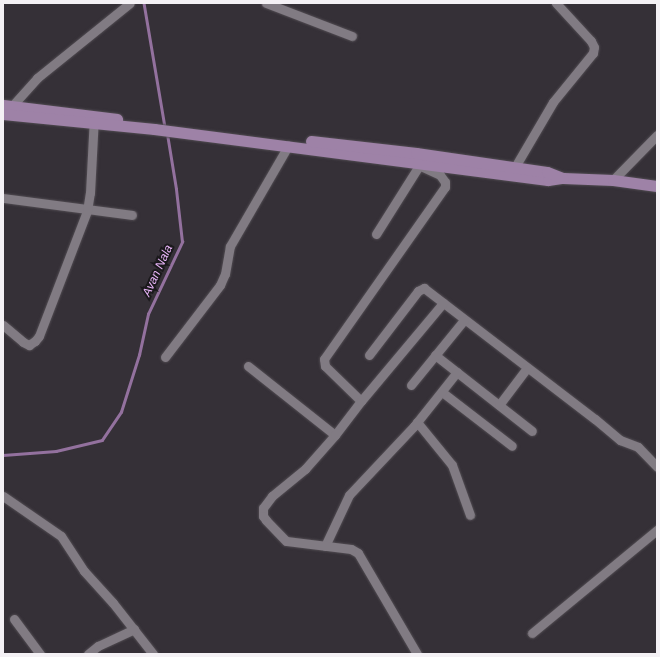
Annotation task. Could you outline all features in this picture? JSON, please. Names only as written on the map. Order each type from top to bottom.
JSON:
[{"type":"main road","points":[[8,106],[94,120]]},
{"type":"main road","points":[[3,114],[94,120],[154,126],[422,161]]},
{"type":"main road","points":[[194,131],[288,146],[512,171],[547,172],[563,178],[613,180],[657,186]]},
{"type":"street","points":[[8,106],[37,78],[130,3]]},
{"type":"street","points":[[266,3],[352,36]]},
{"type":"street","points":[[512,171],[554,102],[593,53],[594,47],[590,41],[556,3]]},
{"type":"street","points":[[3,325],[23,342],[29,345],[35,342],[39,336],[87,208],[94,120]]},
{"type":"street","points":[[613,180],[657,135]]},
{"type":"street","points":[[164,357],[220,285],[225,274],[230,246],[288,146]]},
{"type":"street","points":[[361,401],[325,366],[324,359],[445,187],[445,182],[440,175],[422,161],[376,234]]},
{"type":"street","points":[[3,198],[132,215]]},
{"type":"street","points":[[369,355],[422,288],[428,290],[464,320],[595,419],[620,440],[638,447],[657,467]]},
{"type":"street","points":[[417,654],[358,553],[351,549],[286,541],[263,516],[263,508],[272,496],[305,469],[335,435],[361,401],[443,303]]},
{"type":"street","points":[[410,385],[464,320]]},
{"type":"street","points":[[435,355],[532,431]]},
{"type":"street","points":[[248,366],[335,435]]},
{"type":"street","points":[[499,405],[527,368]]},
{"type":"street","points":[[326,546],[349,495],[417,422],[457,372]]},
{"type":"street","points":[[442,392],[512,446]]},
{"type":"street","points":[[417,422],[452,465],[470,515]]},
{"type":"street","points":[[3,496],[61,536],[84,572],[154,654]]},
{"type":"street","points":[[532,633],[657,530]]},
{"type":"street","points":[[14,619],[40,654]]},
{"type":"street","points":[[88,654],[98,646],[134,629]]},
{"type":"waterway","name":"Avan Nala","points":[[144,3],[165,127]]},
{"type":"waterway","name":"Avan Nala","points":[[3,455],[56,451],[102,440],[121,412],[139,355],[148,314],[182,242],[176,189],[167,134]]}]
